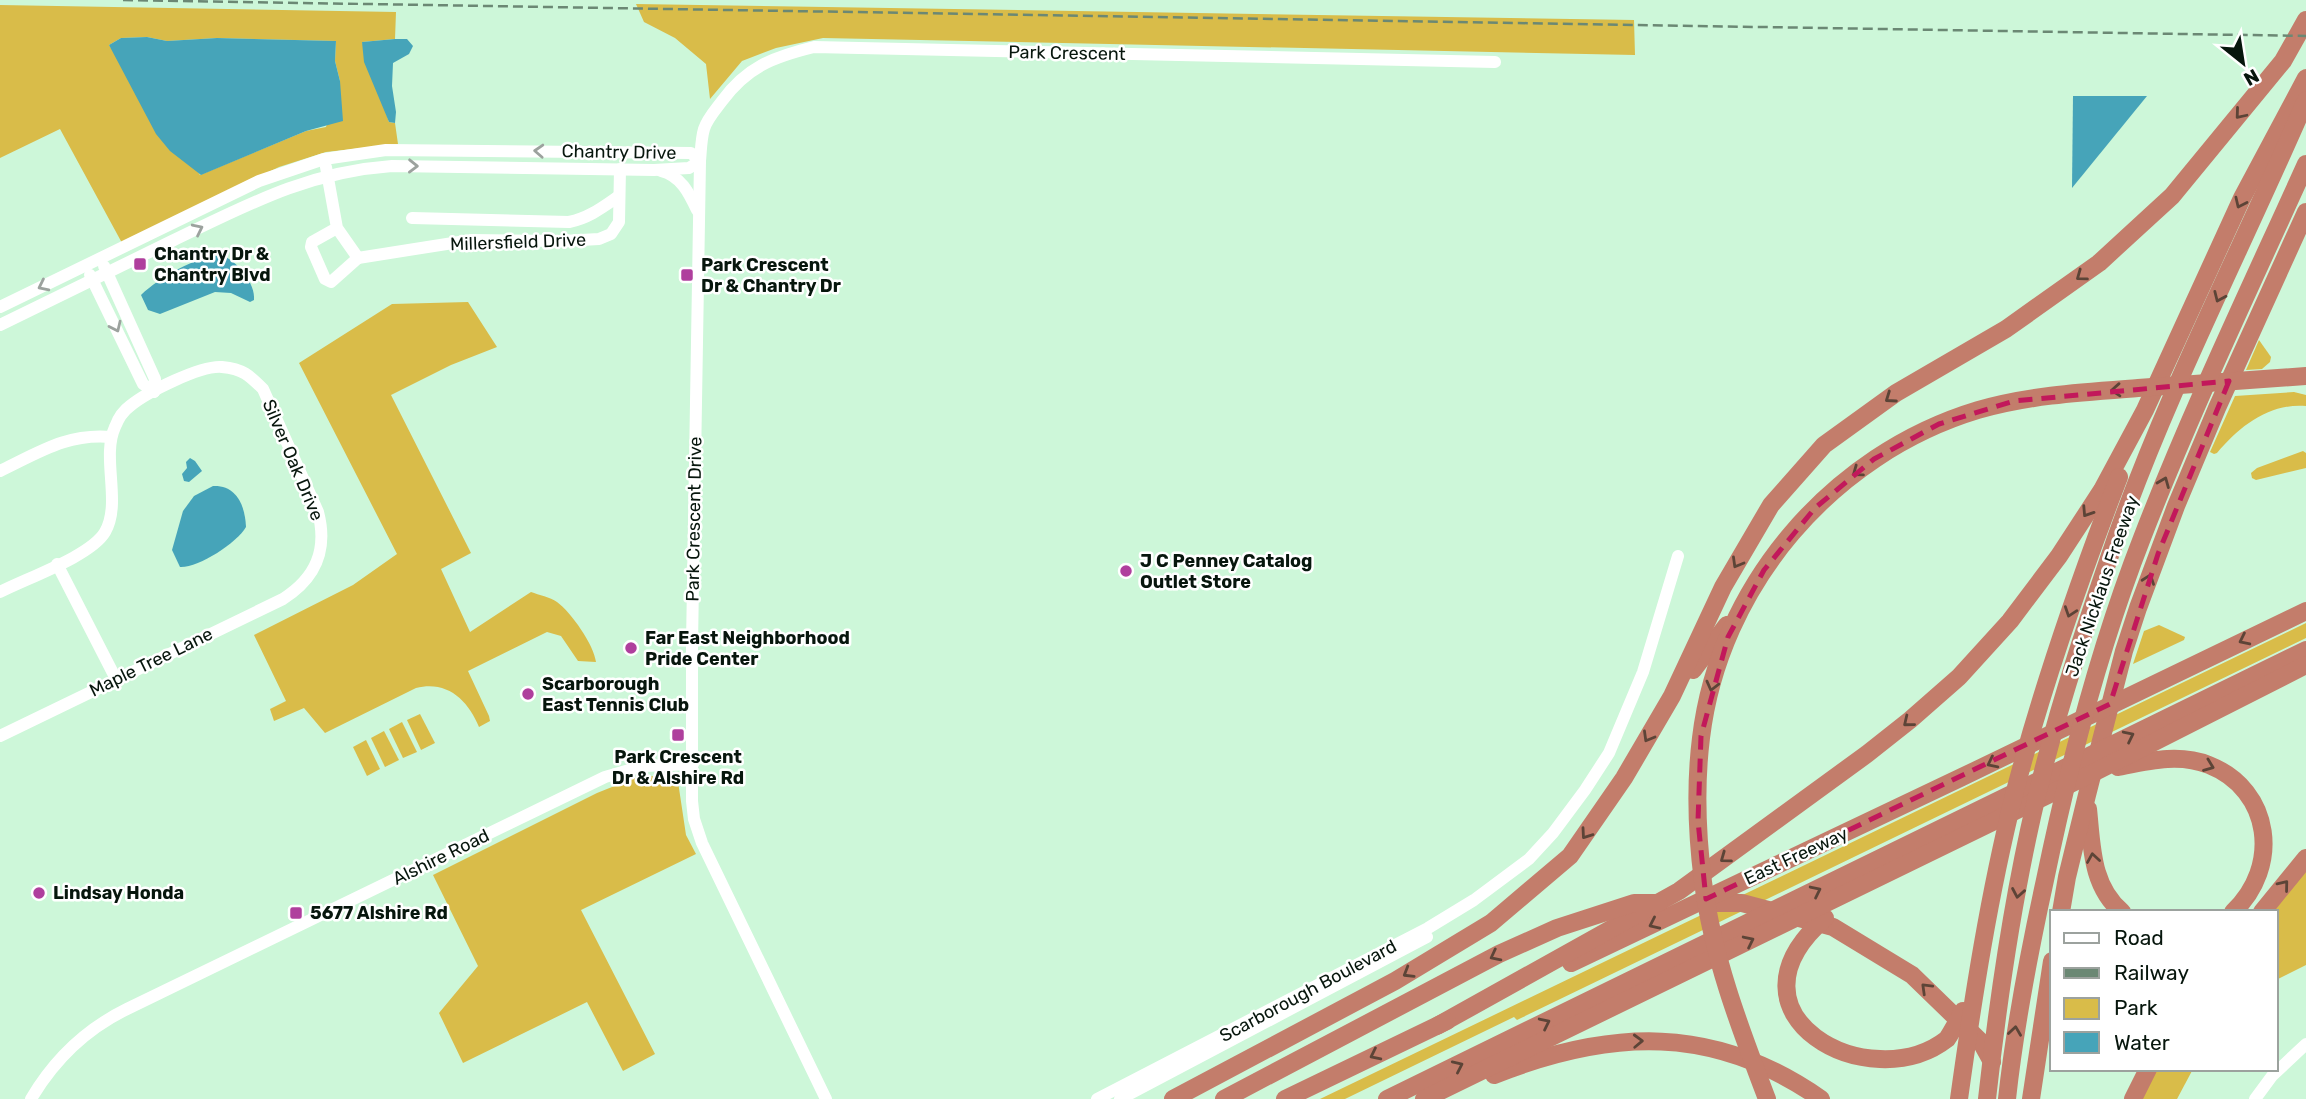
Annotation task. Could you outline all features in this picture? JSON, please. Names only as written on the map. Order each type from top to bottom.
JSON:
[{"type":"highway","points":[[1173,1099],[1395,981],[1491,923],[1570,856],[1625,778],[1672,696],[1723,587],[1771,505],[1824,445],[1896,393],[2006,330],[2099,262],[2172,197],[2283,61],[2306,20]]},
{"type":"highway","points":[[1437,1026],[1679,891],[1910,720],[1959,677],[2010,621],[2102,490],[2145,410],[2242,198],[2306,78]]},
{"type":"highway","name":"Jack Nicklaus Freeway","points":[[1987,1099],[2004,972],[2030,826],[2070,678],[2117,536],[2166,412],[2306,100]]},
{"type":"highway","name":"Jack Nicklaus Freeway","points":[[2009,1099],[2021,996],[2059,812],[2100,662],[2141,540],[2195,409],[2306,164]]},
{"type":"highway","points":[[2061,910],[2067,877],[2124,651],[2167,530],[2217,408],[2306,212]]},
{"type":"highway","points":[[1767,1099],[1724,982],[1716,952],[1703,884],[1698,792],[1701,736],[1715,674],[1728,637],[1746,600],[1784,541],[1830,493],[1891,448],[1939,424],[1994,406],[2048,395],[2306,376]]},
{"type":"highway","points":[[1959,1099],[2004,839],[2044,688],[2098,532],[2145,410]]},
{"type":"highway","points":[[1672,696],[1746,600]]},
{"type":"highway","name":"East Freeway","points":[[1285,1099],[2306,611]]},
{"type":"highway","points":[[1387,1099],[2306,650]]},
{"type":"highway","points":[[1423,1099],[1910,863],[2306,665]]},
{"type":"highway","points":[[2095,772],[2161,758],[2179,759],[2207,764],[2239,784],[2256,808],[2263,828],[2264,845],[2262,864],[2256,881],[2244,902],[2235,910]]},
{"type":"highway","points":[[2087,795],[2096,870],[2108,897],[2120,910]]},
{"type":"highway","points":[[2264,910],[2306,858]]},
{"type":"highway","points":[[1828,1064],[1804,1042],[1789,1011],[1786,984],[1794,954],[1800,943],[1824,919],[1910,863]]},
{"type":"highway","points":[[1224,1099],[1499,954],[1557,928],[1634,903],[1742,903],[1833,927],[1912,975],[1981,1042],[2009,1099]]},
{"type":"highway","points":[[1884,1077],[1919,1064],[1947,1039],[1968,999],[1982,958]]},
{"type":"highway","points":[[2031,1099],[2050,974]]},
{"type":"highway","points":[[1198,1099],[1337,1028],[1392,1011]]},
{"type":"highway","points":[[1432,1099],[1500,1072],[1565,1051],[1594,1044],[1643,1041],[1667,1041],[1722,1050],[1772,1069],[1821,1099]]},
{"type":"highway","points":[[2133,1099],[2147,1071]]},
{"type":"street","name":"Park Crescent","points":[[700,161],[704,128],[737,81],[759,65],[783,54],[814,47],[1495,62]]},
{"type":"street","name":"Chantry Drive","points":[[0,307],[259,181],[324,159],[386,150],[445,149],[691,153],[700,161],[689,168],[654,170],[392,166],[362,168],[327,175],[274,192],[0,325]]},
{"type":"street","points":[[324,159],[337,228],[358,258],[331,282],[325,279],[311,247],[312,242],[337,228]]},
{"type":"street","name":"Park Crescent Drive","points":[[700,161],[692,808],[700,838],[826,1099]]},
{"type":"street","name":"Millersfield Drive","points":[[358,258],[472,240],[599,239],[611,234],[619,222],[620,169]]},
{"type":"street","points":[[654,170],[671,174],[679,180],[699,215]]},
{"type":"street","points":[[412,218],[569,222],[600,210],[619,195]]},
{"type":"street","points":[[101,258],[155,379],[154,392]]},
{"type":"street","points":[[86,265],[143,384],[154,392]]},
{"type":"street","name":"Silver Oak Drive","points":[[111,437],[128,407],[195,372],[221,366],[248,373],[262,389],[318,512],[323,532],[318,559],[302,586]]},
{"type":"street","points":[[0,471],[76,437],[111,437],[109,523],[99,540],[89,548],[0,592]]},
{"type":"street","name":"Scarborough Boulevard","points":[[1097,1099],[1428,928],[1513,873],[1553,833],[1609,753],[1643,672],[1678,556]]},
{"type":"street","points":[[57,564],[116,679]]},
{"type":"street","name":"Maple Tree Lane","points":[[0,736],[283,599],[302,586]]},
{"type":"street","name":"Alshire Road","points":[[31,1099],[48,1073],[71,1048],[96,1027],[127,1009],[606,777],[643,766],[693,764]]},
{"type":"street","name":"Scarborough Boulevard","points":[[1120,1099],[1404,951],[1481,904],[1507,884],[1513,873]]},
{"type":"street","points":[[2278,1070],[2306,1044]]},
{"type":"street","points":[[2255,1099],[2277,1071]]},
{"type":"highlighted area","points":[[2229,381],[2158,554],[2110,704],[1706,899],[1698,821],[1701,736],[1728,637],[1764,570],[1815,508],[1874,459],[1939,424],[2014,401]]},
{"type":"green space","points":[[636,4],[1634,20],[1635,55],[823,38],[776,48],[742,61],[710,99],[706,64],[675,38],[644,22]]},
{"type":"green space","points":[[0,5],[396,12],[395,39],[362,42],[389,122],[395,123],[398,144],[326,152],[279,167],[122,243],[60,129],[0,158]],"holes":[[[147,37],[167,41],[217,38],[336,41],[335,61],[340,81],[326,127],[306,131],[200,175],[109,45],[121,38]]]},
{"type":"green space","points":[[468,302],[497,347],[451,365],[391,395],[471,553],[441,569],[470,632],[531,592],[554,600],[569,613],[586,638],[596,662],[578,661],[561,636],[547,632],[468,671],[490,721],[479,727],[469,708],[455,694],[427,686],[416,688],[325,733],[304,708],[274,721],[270,709],[286,701],[254,635],[353,585],[397,554],[299,363],[392,304]]},
{"type":"green space","points":[[2259,340],[2271,357],[2270,362],[2262,369],[2246,370]]},
{"type":"green space","points":[[2294,392],[2306,395],[2306,406],[2292,406],[2268,412],[2246,425],[2217,453],[2210,452],[2235,396]]},
{"type":"green space","points":[[2303,451],[2306,453],[2306,468],[2256,480],[2252,478],[2251,473],[2257,468]]},
{"type":"green space","points":[[2306,623],[2306,638],[1517,1020],[1514,1017],[1345,1099],[1320,1099]]},
{"type":"green space","points":[[2159,625],[2185,637],[2184,640],[2133,664],[2144,631]]},
{"type":"green space","points":[[420,714],[435,743],[421,750],[407,720]]},
{"type":"green space","points":[[402,722],[417,752],[403,758],[389,729]]},
{"type":"green space","points":[[384,731],[399,760],[385,767],[371,738]]},
{"type":"green space","points":[[366,740],[380,769],[367,776],[353,747]]},
{"type":"green space","points":[[677,775],[686,835],[696,854],[581,910],[655,1054],[623,1071],[587,1002],[463,1063],[439,1013],[478,966],[433,875],[597,793],[637,777]]},
{"type":"green space","points":[[2306,870],[2306,965],[2278,979],[2278,910],[2274,910]]},
{"type":"green space","points":[[2153,1071],[2192,1071],[2177,1099],[2138,1099]]},
{"type":"water","points":[[147,37],[167,41],[217,38],[336,41],[335,61],[340,81],[343,121],[306,131],[201,175],[170,151],[156,134],[109,45],[121,38]]},
{"type":"water","points":[[407,39],[413,46],[409,54],[393,63],[395,123],[389,122],[364,62],[362,42]]},
{"type":"water","points":[[2073,96],[2147,96],[2072,188]]},
{"type":"water","points":[[221,255],[244,273],[252,287],[254,300],[250,302],[231,293],[215,292],[160,314],[148,310],[141,295],[149,288],[189,264]]},
{"type":"water","points":[[190,458],[202,471],[189,482],[184,481],[182,474]]},
{"type":"water","points":[[213,486],[234,493],[244,512],[246,527],[216,553],[197,563],[180,567],[172,550],[183,511],[194,496]]},
{"type":"railway","points":[[123,0],[2306,36]]},
{"type":"place","name":"Chantry Dr & Chantry Blvd","points":[[140,264]]},
{"type":"place","name":"Park Crescent Dr & Chantry Dr","points":[[687,275]]},
{"type":"place","name":"J C Penney Catalog Outlet Store","points":[[1126,571]]},
{"type":"place","name":"Far East Neighborhood Pride Center","points":[[631,648]]},
{"type":"place","name":"Scarborough East Tennis Club","points":[[528,694]]},
{"type":"place","name":"Park Crescent Dr & Alshire Rd","points":[[678,735]]},
{"type":"place","name":"Lindsay Honda","points":[[39,893]]},
{"type":"place","name":"5677 Alshire Rd","points":[[296,913]]}]
